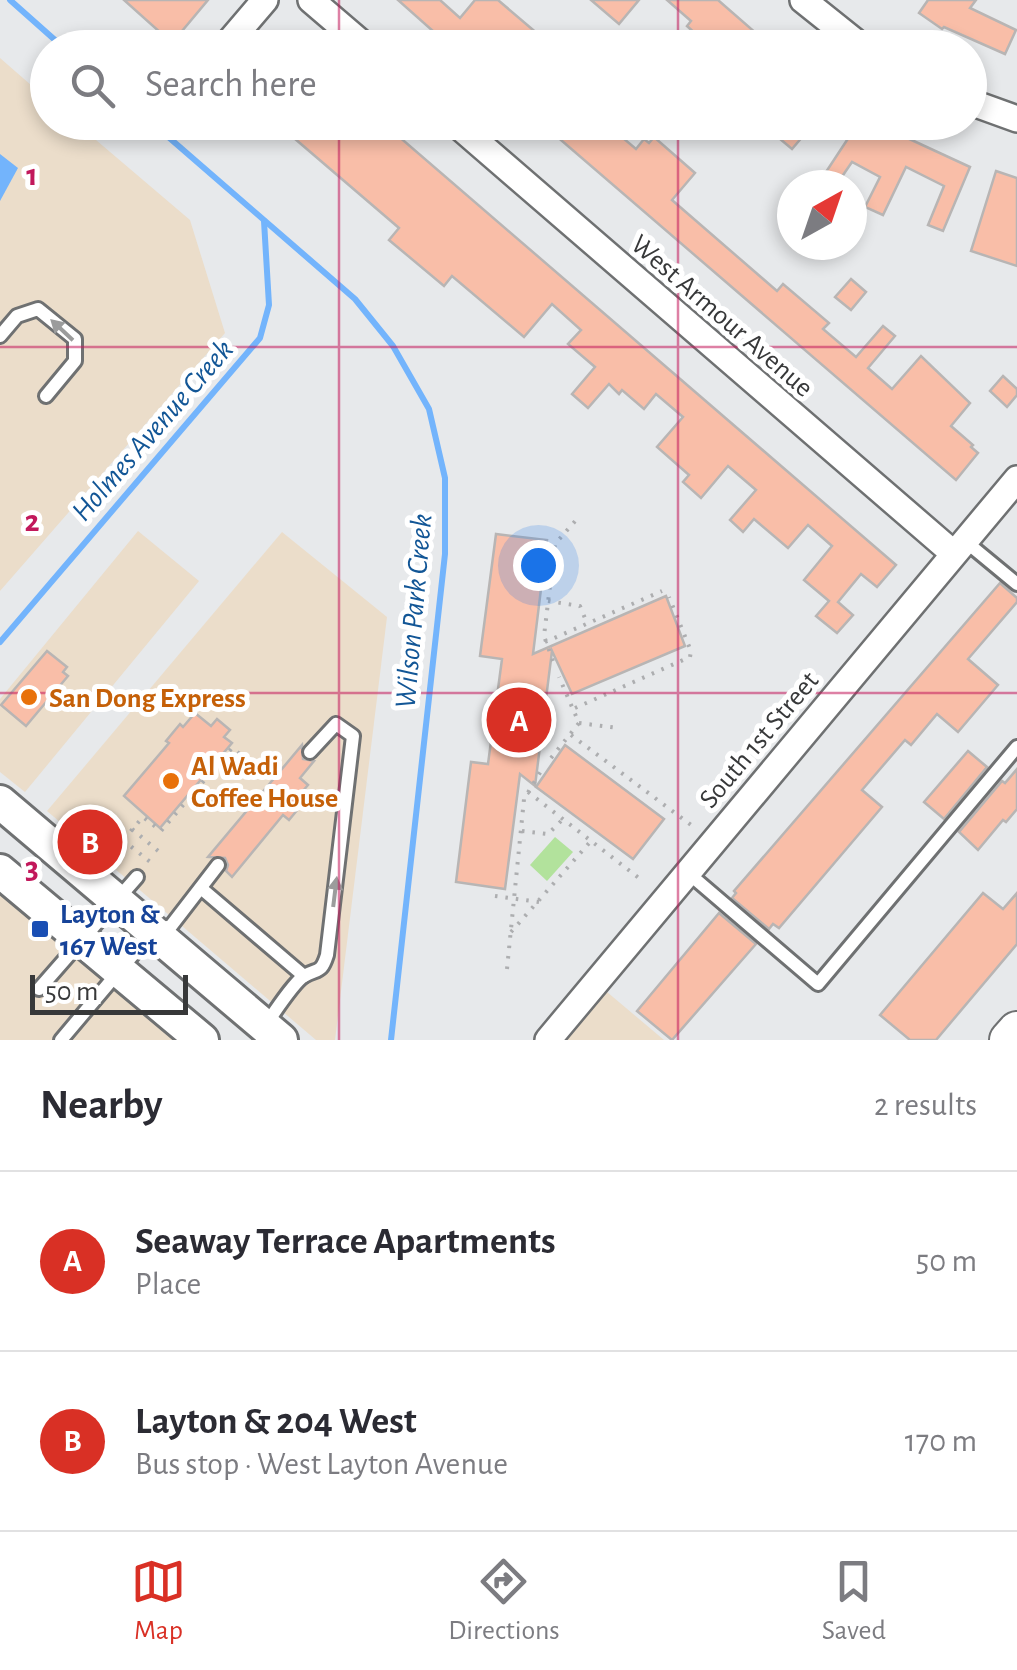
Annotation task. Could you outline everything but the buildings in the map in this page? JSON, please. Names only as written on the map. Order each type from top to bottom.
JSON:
[{"type":"main road","points":[[0,802],[66,837],[128,889],[152,931],[272,1033]]},
{"type":"main road","points":[[0,870],[202,1040]]},
{"type":"main road","points":[[1009,1040],[1017,1031]]},
{"type":"street","points":[[239,30],[265,0]]},
{"type":"street","points":[[312,0],[346,30]]},
{"type":"street","points":[[803,0],[840,30]]},
{"type":"street","points":[[987,108],[1017,119]]},
{"type":"street","name":"West Armour Avenue","points":[[475,140],[959,547]]},
{"type":"street","name":"South 1st Street","points":[[548,1040],[1017,479]]},
{"type":"lane","points":[[0,336],[17,316],[38,308],[75,339],[75,361],[46,396]]},
{"type":"lane","points":[[959,547],[1017,584]]},
{"type":"lane","points":[[272,1033],[304,976],[323,967],[327,954],[354,736],[336,724],[310,752]]},
{"type":"lane","points":[[687,872],[818,984],[1017,746]]},
{"type":"lane","points":[[61,1040],[152,931],[172,926],[218,865]]},
{"type":"lane","points":[[202,888],[304,976]]},
{"type":"lane","points":[[39,990],[128,889]]},
{"type":"path","points":[[552,661],[546,642],[555,544],[577,519]]},
{"type":"path","points":[[546,642],[662,591]]},
{"type":"path","points":[[575,708],[690,657],[669,597]]},
{"type":"path","points":[[548,601],[580,606],[588,623]]},
{"type":"path","points":[[559,677],[579,723]]},
{"type":"path","points":[[579,723],[618,728]]},
{"type":"path","points":[[551,758],[579,723]]},
{"type":"path","points":[[570,735],[691,826]]},
{"type":"path","points":[[110,855],[142,817],[161,831],[232,748],[244,757]]},
{"type":"path","points":[[507,969],[521,831],[528,792],[541,771]]},
{"type":"path","points":[[528,792],[644,882]]},
{"type":"path","points":[[521,831],[548,834],[562,820]]},
{"type":"path","points":[[132,829],[163,854]]},
{"type":"path","points":[[123,840],[154,865]]},
{"type":"path","points":[[511,932],[590,841]]},
{"type":"path","points":[[495,896],[539,902]]},
{"type":"shaded area","points":[[0,58],[30,84],[30,140],[96,140],[190,220],[225,333],[0,591]]},
{"type":"shaded area","points":[[138,531],[199,581],[25,792],[0,772],[0,699]]},
{"type":"shaded area","points":[[282,532],[387,617],[335,1040],[316,1040],[47,811]]},
{"type":"shaded area","points":[[0,890],[178,1040],[0,1040]]},
{"type":"shaded area","points":[[607,992],[664,1040],[566,1040]]},
{"type":"green space","points":[[555,837],[573,852],[547,881],[530,865]]},
{"type":"water","points":[[0,154],[18,168],[0,201]]},
{"type":"waterway","name":"Wilson Park Creek","points":[[10,0],[44,30]]},
{"type":"waterway","name":"Wilson Park Creek","points":[[172,140],[355,299],[393,346],[429,409],[445,478],[445,554],[391,1040]]},
{"type":"waterway","name":"Holmes Avenue Creek","points":[[0,642],[260,338],[269,305],[264,221]]},
{"type":"place","name":"San Dong Express","points":[[29,697]]},
{"type":"place","name":"Seaway Terrace Apartments","points":[[519,720]]},
{"type":"place","name":"Al Wadi Coffee House","points":[[171,781]]},
{"type":"place","name":"Layton & 204 West","points":[[90,842]]},
{"type":"place","name":"Layton & 167 West","points":[[40,929]]}]
